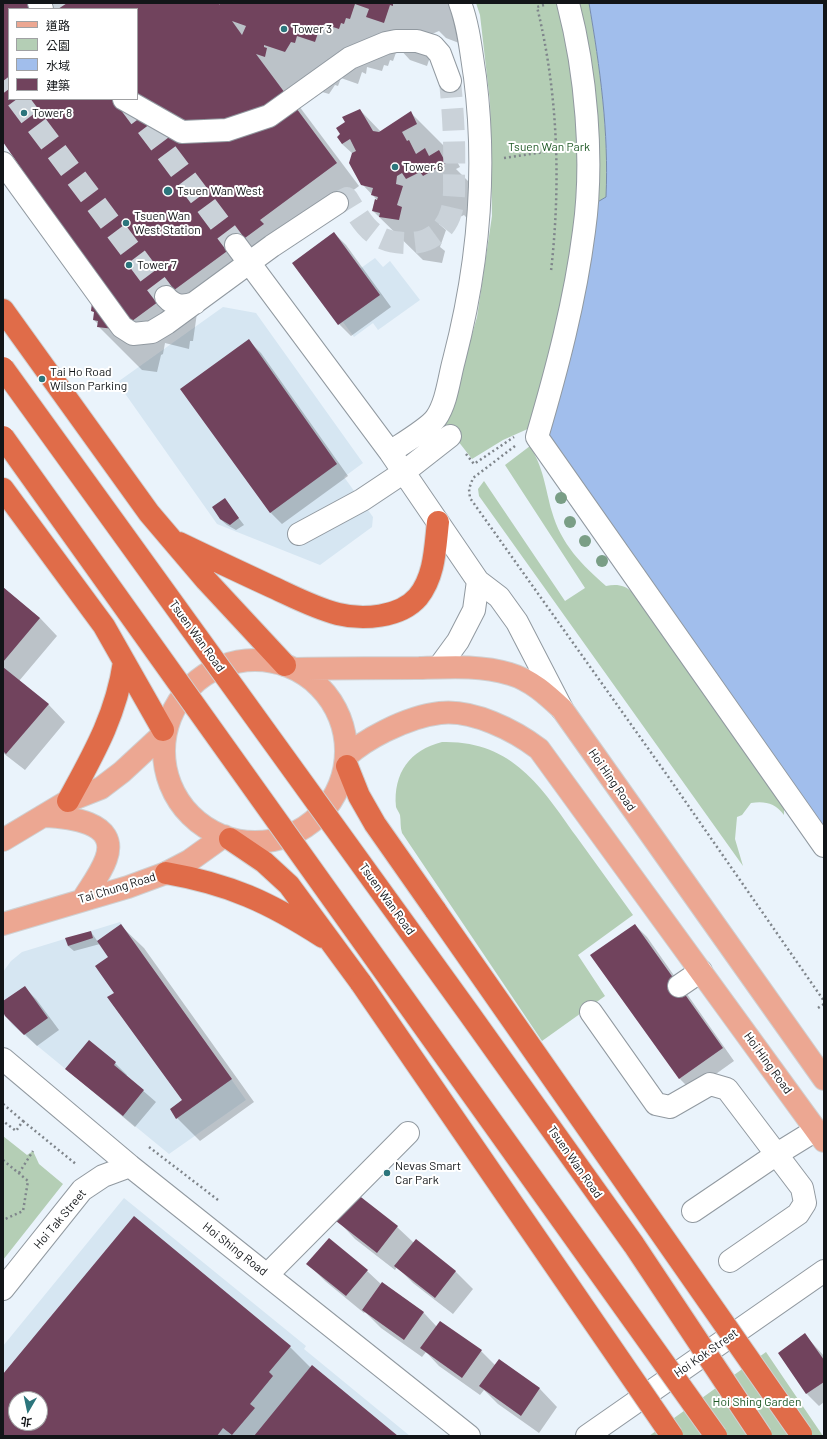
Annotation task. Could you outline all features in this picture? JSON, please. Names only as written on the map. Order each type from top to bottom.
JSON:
[{"type":"highway","points":[[3,310],[148,513],[290,667]]},
{"type":"highway","name":"Tsuen Wan Road","points":[[3,368],[468,1012],[629,1238],[761,1436]]},
{"type":"highway","points":[[3,438],[716,1436]]},
{"type":"highway","points":[[3,489],[78,588],[104,626],[163,732]]},
{"type":"highway","points":[[171,539],[311,605],[339,614],[363,617],[384,615],[404,608],[417,598],[427,583],[432,569],[438,522]]},
{"type":"highway","points":[[68,801],[98,744],[114,709],[124,662]]},
{"type":"highway","points":[[347,761],[359,796],[375,824],[803,1436]]},
{"type":"highway","points":[[227,838],[264,862],[289,885],[361,983],[672,1436]]},
{"type":"highway","points":[[166,873],[203,881],[250,896],[274,907],[330,942]]},
{"type":"main road","name":"Hoi Hing Road","points":[[163,732],[178,700],[189,686],[207,671],[228,662],[252,661],[290,667],[469,668],[511,674],[541,691],[562,709],[824,1078]]},
{"type":"main road","points":[[163,732],[164,758],[169,779],[177,796],[204,823],[227,838],[253,842],[269,842],[288,839],[309,828],[339,789],[347,761],[343,735],[327,701],[307,677],[290,667]]},
{"type":"main road","name":"Hoi Hing Road","points":[[347,761],[356,747],[399,724],[441,713],[472,716],[501,726],[520,735],[539,749],[820,1135]]},
{"type":"main road","points":[[3,840],[68,801],[101,788],[122,772],[163,732]]},
{"type":"main road","points":[[43,816],[79,820],[93,825],[103,834],[108,843],[107,858],[82,899]]},
{"type":"main road","name":"Tai Chung Road","points":[[3,924],[82,899],[128,887],[166,873],[227,838]]},
{"type":"street","points":[[390,452],[436,418],[444,401],[466,314],[479,214],[478,106],[466,19],[460,3]]},
{"type":"street","points":[[568,3],[582,82],[587,134],[587,191],[584,230],[575,291],[563,345],[537,437],[824,846]]},
{"type":"street","points":[[126,100],[182,132],[227,130],[269,116],[350,58],[386,43],[396,41],[417,41],[433,46],[440,54],[450,81]]},
{"type":"street","points":[[3,163],[122,327],[133,334],[152,332],[195,303],[250,262],[337,203]]},
{"type":"street","points":[[236,245],[390,452],[478,581],[499,597],[517,622],[562,709]]},
{"type":"street","points":[[166,297],[172,304],[178,306],[195,303]]},
{"type":"street","points":[[299,534],[362,500],[404,472],[450,436]]},
{"type":"street","points":[[439,667],[458,641],[474,610],[478,581]]},
{"type":"street","points":[[679,986],[701,971]]},
{"type":"street","points":[[591,1012],[656,1104],[670,1107],[710,1084],[727,1089],[802,1188],[805,1202],[798,1214],[730,1261]]},
{"type":"street","name":"Hoi Shing Road","points":[[3,1059],[130,1166],[469,1436]]},
{"type":"street","points":[[267,1275],[316,1223],[408,1133]]},
{"type":"street","points":[[693,1211],[777,1154],[820,1135]]},
{"type":"street","name":"Hoi Tak Street","points":[[3,1288],[82,1190],[103,1176],[130,1166]]},
{"type":"street","name":"Hoi Kok Street","points":[[587,1436],[824,1271]]},
{"type":"path","points":[[537,7],[547,44],[556,149],[557,204],[550,278]]},
{"type":"path","points":[[502,159],[556,149],[568,149],[568,156]]},
{"type":"path","points":[[474,464],[514,437],[517,432]]},
{"type":"path","points":[[520,440],[473,478],[469,489],[470,498],[824,1001]]},
{"type":"path","points":[[818,1008],[824,1004]]},
{"type":"path","points":[[3,1104],[80,1167],[76,1172]]},
{"type":"path","points":[[3,1121],[16,1131],[23,1121]]},
{"type":"path","points":[[19,1173],[33,1151]]},
{"type":"path","points":[[3,1160],[28,1181],[23,1212],[3,1220]]},
{"type":"shaded area","points":[[334,232],[361,268],[375,258],[383,267],[390,261],[420,300],[378,330],[373,323],[354,337],[343,322],[338,325],[292,263]]},
{"type":"shaded area","points":[[223,307],[256,313],[363,463],[344,477],[373,517],[372,527],[320,565],[217,524],[119,385],[119,381]]},
{"type":"shaded area","points":[[120,922],[246,1100],[169,1154],[12,1025],[3,1012],[3,972],[11,961],[22,952]]},
{"type":"shaded area","points":[[124,1198],[306,1346],[304,1349],[410,1436],[3,1436],[3,1346]]},
{"type":"green space","name":"Tsuen Wan Park","points":[[476,3],[589,3],[603,100],[607,173],[606,198],[589,207],[541,423],[503,440],[472,459],[444,423],[458,384],[477,317],[492,216],[490,102],[480,15]]},
{"type":"green space","points":[[530,446],[535,454],[544,478],[556,524],[573,553],[606,586],[621,586],[627,588],[633,593],[784,794],[784,815],[773,805],[756,802],[751,803],[742,815],[737,817],[735,839],[743,866],[479,496],[478,489],[484,481],[565,601],[585,588],[505,465]]},
{"type":"green space","points":[[442,742],[466,743],[487,749],[505,758],[522,770],[550,800],[633,915],[578,955],[605,996],[542,1041],[402,833],[400,815],[396,807],[397,784],[401,774],[413,757],[421,751]]},
{"type":"green space","points":[[3,1136],[27,1155],[33,1151],[39,1164],[63,1184],[3,1260]]},
{"type":"green space","name":"Hoi Shing Garden","points":[[766,1352],[823,1436],[649,1436]]},
{"type":"water","points":[[589,3],[824,3],[824,827],[543,436],[589,207],[606,197],[607,173],[603,100]]},
{"type":"building","name":"Tsuen Wan West","points":[[3,3],[219,3],[220,5],[220,3],[393,3],[393,6],[390,5],[384,23],[366,17],[369,9],[355,4],[350,19],[346,18],[344,24],[341,23],[339,29],[324,24],[322,31],[319,30],[315,42],[297,36],[295,43],[291,42],[285,52],[264,45],[264,47],[267,48],[265,57],[256,54],[337,163],[260,220],[264,224],[128,324],[114,329],[97,327],[98,321],[93,320],[94,312],[91,311],[95,276],[3,142]],"holes":[[[232,21],[246,26],[242,35]]]},
{"type":"building","name":"Tower 6","points":[[360,109],[373,131],[379,132],[411,111],[417,124],[402,132],[407,141],[409,140],[416,154],[425,148],[429,156],[439,150],[446,163],[423,176],[420,172],[406,179],[402,173],[397,176],[396,184],[403,186],[397,205],[402,207],[399,220],[379,217],[380,213],[372,211],[375,199],[377,200],[378,197],[371,195],[373,188],[361,185],[349,163],[352,153],[356,151],[350,139],[342,144],[337,137],[340,134],[336,128],[345,122],[342,117]]},
{"type":"building","points":[[334,232],[380,295],[338,325],[292,263]]},
{"type":"building","points":[[249,339],[337,464],[270,513],[180,389]]},
{"type":"building","points":[[225,498],[239,518],[230,525],[220,519],[212,507]]},
{"type":"building","points":[[3,587],[40,618],[3,662]]},
{"type":"building","points":[[3,667],[49,704],[6,754],[3,751]]},
{"type":"building","points":[[121,924],[232,1079],[176,1119],[170,1109],[182,1100],[107,997],[114,993],[95,966],[108,957],[97,941]]},
{"type":"building","points":[[635,924],[723,1048],[679,1079],[590,955]]},
{"type":"building","points":[[91,931],[93,938],[68,946],[65,938]]},
{"type":"building","points":[[25,986],[48,1018],[24,1035],[5,1016],[3,1012],[3,1001]]},
{"type":"building","points":[[89,1040],[116,1062],[114,1065],[144,1090],[123,1116],[65,1069]]},
{"type":"building","points":[[357,1194],[398,1226],[377,1253],[336,1221]]},
{"type":"building","points":[[134,1216],[291,1346],[269,1372],[273,1376],[250,1404],[255,1408],[232,1435],[223,1428],[217,1436],[3,1436],[3,1374]]},
{"type":"building","points":[[329,1238],[368,1270],[346,1296],[306,1264]]},
{"type":"building","points":[[416,1239],[456,1271],[435,1298],[394,1266]]},
{"type":"building","points":[[382,1282],[424,1312],[404,1340],[362,1310]]},
{"type":"building","points":[[440,1321],[482,1350],[462,1378],[420,1348]]},
{"type":"building","points":[[805,1333],[824,1360],[824,1382],[806,1394],[778,1353]]},
{"type":"building","points":[[499,1359],[540,1388],[521,1416],[479,1386]]},
{"type":"building","points":[[312,1365],[398,1436],[254,1436]]},
{"type":"tunnel","points":[[54,3],[57,8]]},
{"type":"tunnel","points":[[3,81],[8,88]]},
{"type":"tunnel","points":[[337,203],[347,198],[370,231],[386,240],[415,243],[429,239],[445,225],[449,219],[454,198],[454,139],[450,81]]},
{"type":"tunnel","points":[[18,100],[166,297]]},
{"type":"tunnel","points":[[127,100],[236,245]]},
{"type":"place","name":"Tower 3","points":[[284,29]]},
{"type":"place","name":"Tower 8","points":[[24,113]]},
{"type":"place","name":"Tower 6","points":[[395,167]]},
{"type":"place","name":"Tsuen Wan West","points":[[168,191]]},
{"type":"place","name":"Tsuen Wan West Station","points":[[126,223]]},
{"type":"place","name":"Tower 7","points":[[129,265]]},
{"type":"place","name":"Tai Ho Road Wilson Parking","points":[[42,379]]},
{"type":"place","name":"Nevas Smart Car Park","points":[[387,1173]]}]
